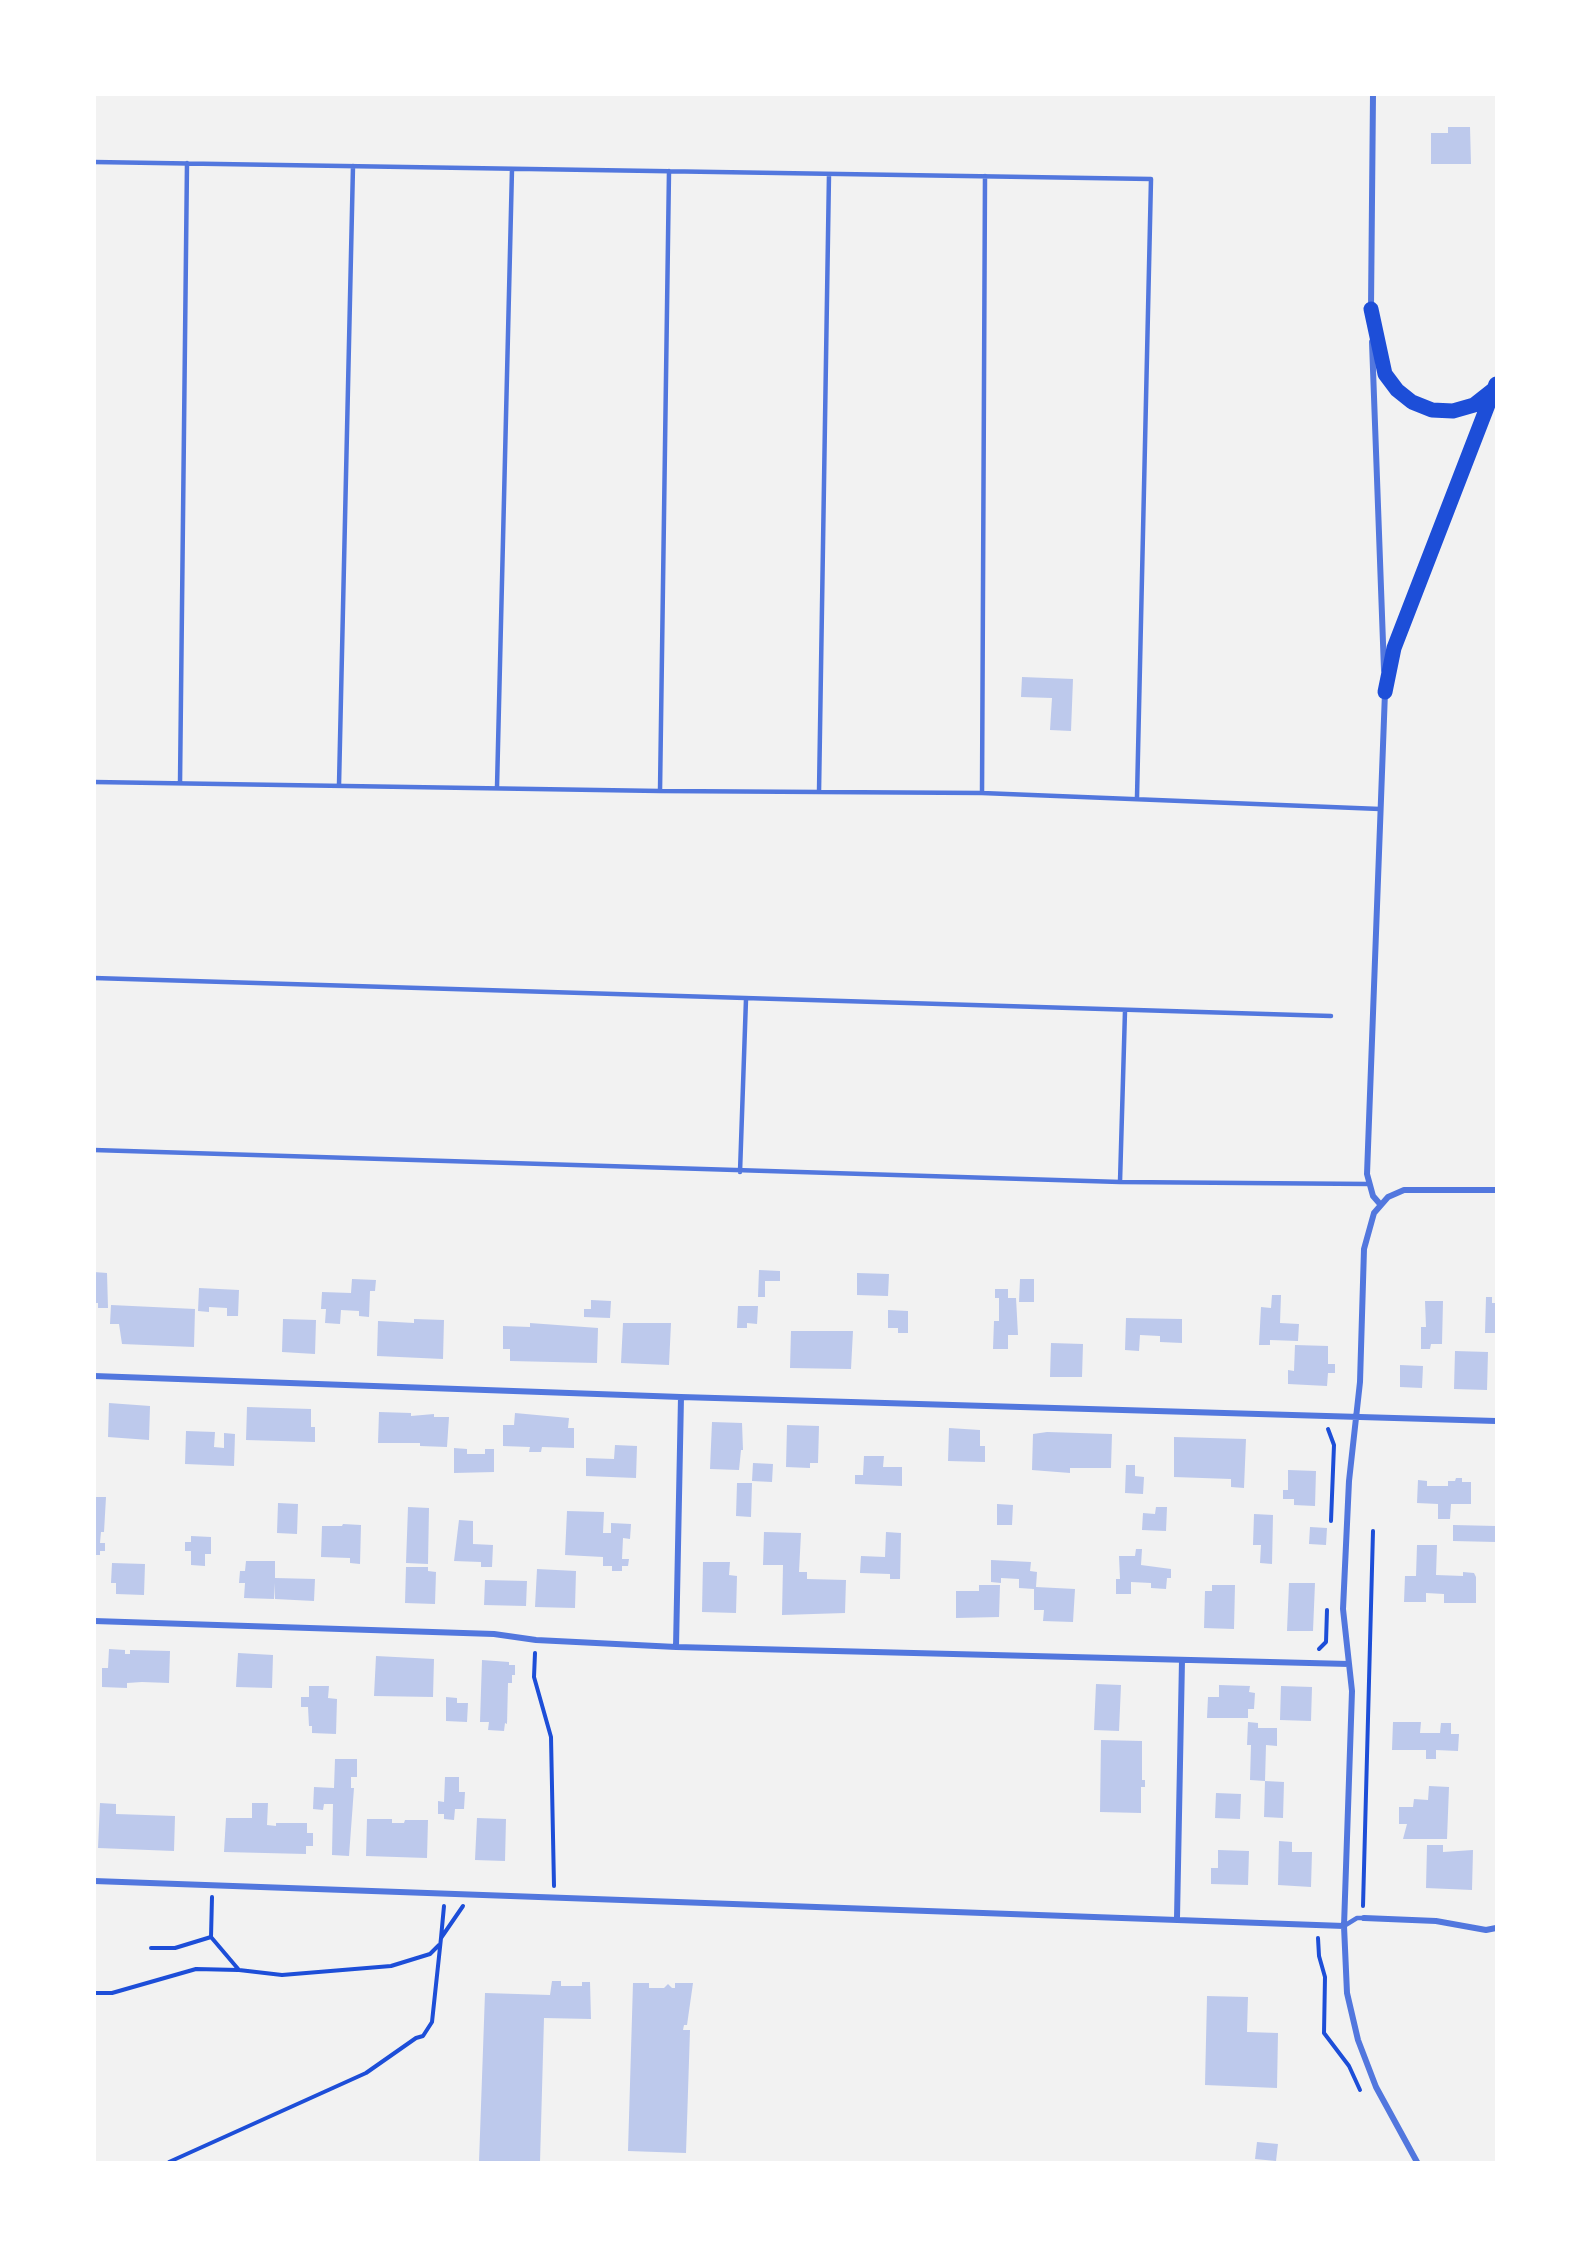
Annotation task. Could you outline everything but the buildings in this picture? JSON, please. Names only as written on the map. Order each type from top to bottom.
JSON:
[{"type":"main road","points":[[1371,309],[1385,374],[1397,390],[1412,402],[1431,410],[1453,411],[1482,401],[1496,386]]},
{"type":"main road","points":[[1385,692],[1394,648],[1496,386]]},
{"type":"street","points":[[1373,94],[1371,309],[1385,692],[1367,1174],[1369,1184],[1380,1204]]},
{"type":"street","points":[[1417,2163],[1376,2087],[1358,2040],[1347,1993],[1344,1926],[1352,1691],[1343,1609],[1349,1481],[1360,1382],[1364,1249],[1374,1213],[1388,1197],[1404,1190],[1497,1190]]},
{"type":"street","points":[[94,1376],[681,1397],[1497,1421]]},
{"type":"street","points":[[676,1647],[681,1397]]},
{"type":"street","points":[[94,1621],[494,1634],[536,1640],[676,1647],[1349,1664]]},
{"type":"street","points":[[1177,1918],[1182,1660]]},
{"type":"street","points":[[94,1881],[554,1899],[1177,1918],[1344,1926]]},
{"type":"street","points":[[1364,1918],[1436,1921],[1486,1930],[1497,1928]]},
{"type":"lane","points":[[94,162],[1151,179],[1137,797]]},
{"type":"lane","points":[[180,783],[188,163]]},
{"type":"lane","points":[[339,785],[353,166]]},
{"type":"lane","points":[[497,787],[512,169]]},
{"type":"lane","points":[[660,791],[669,171]]},
{"type":"lane","points":[[819,792],[829,174]]},
{"type":"lane","points":[[982,793],[986,176]]},
{"type":"lane","points":[[94,782],[660,791],[982,793],[1137,797],[1380,808]]},
{"type":"lane","points":[[94,978],[1330,1016]]},
{"type":"lane","points":[[740,1172],[746,999]]},
{"type":"lane","points":[[1120,1182],[1125,1011]]},
{"type":"lane","points":[[94,1150],[740,1172],[1120,1182],[1369,1184]]},
{"type":"lane","points":[[1344,1926],[1357,1918],[1364,1918]]},
{"type":"path","points":[[1364,1918],[1373,1532]]},
{"type":"path","points":[[536,1640],[534,1677],[551,1737],[554,1899]]},
{"type":"path","points":[[212,1884],[211,1937],[239,1970]]},
{"type":"path","points":[[169,2163],[366,2073],[416,2038],[423,2036],[432,2022],[445,1894]]},
{"type":"path","points":[[94,1993],[123,1990],[196,1969],[239,1970],[282,1975],[391,1966],[430,1954],[462,1908],[463,1895]]},
{"type":"path","points":[[152,1948],[175,1948],[211,1937]]}]
